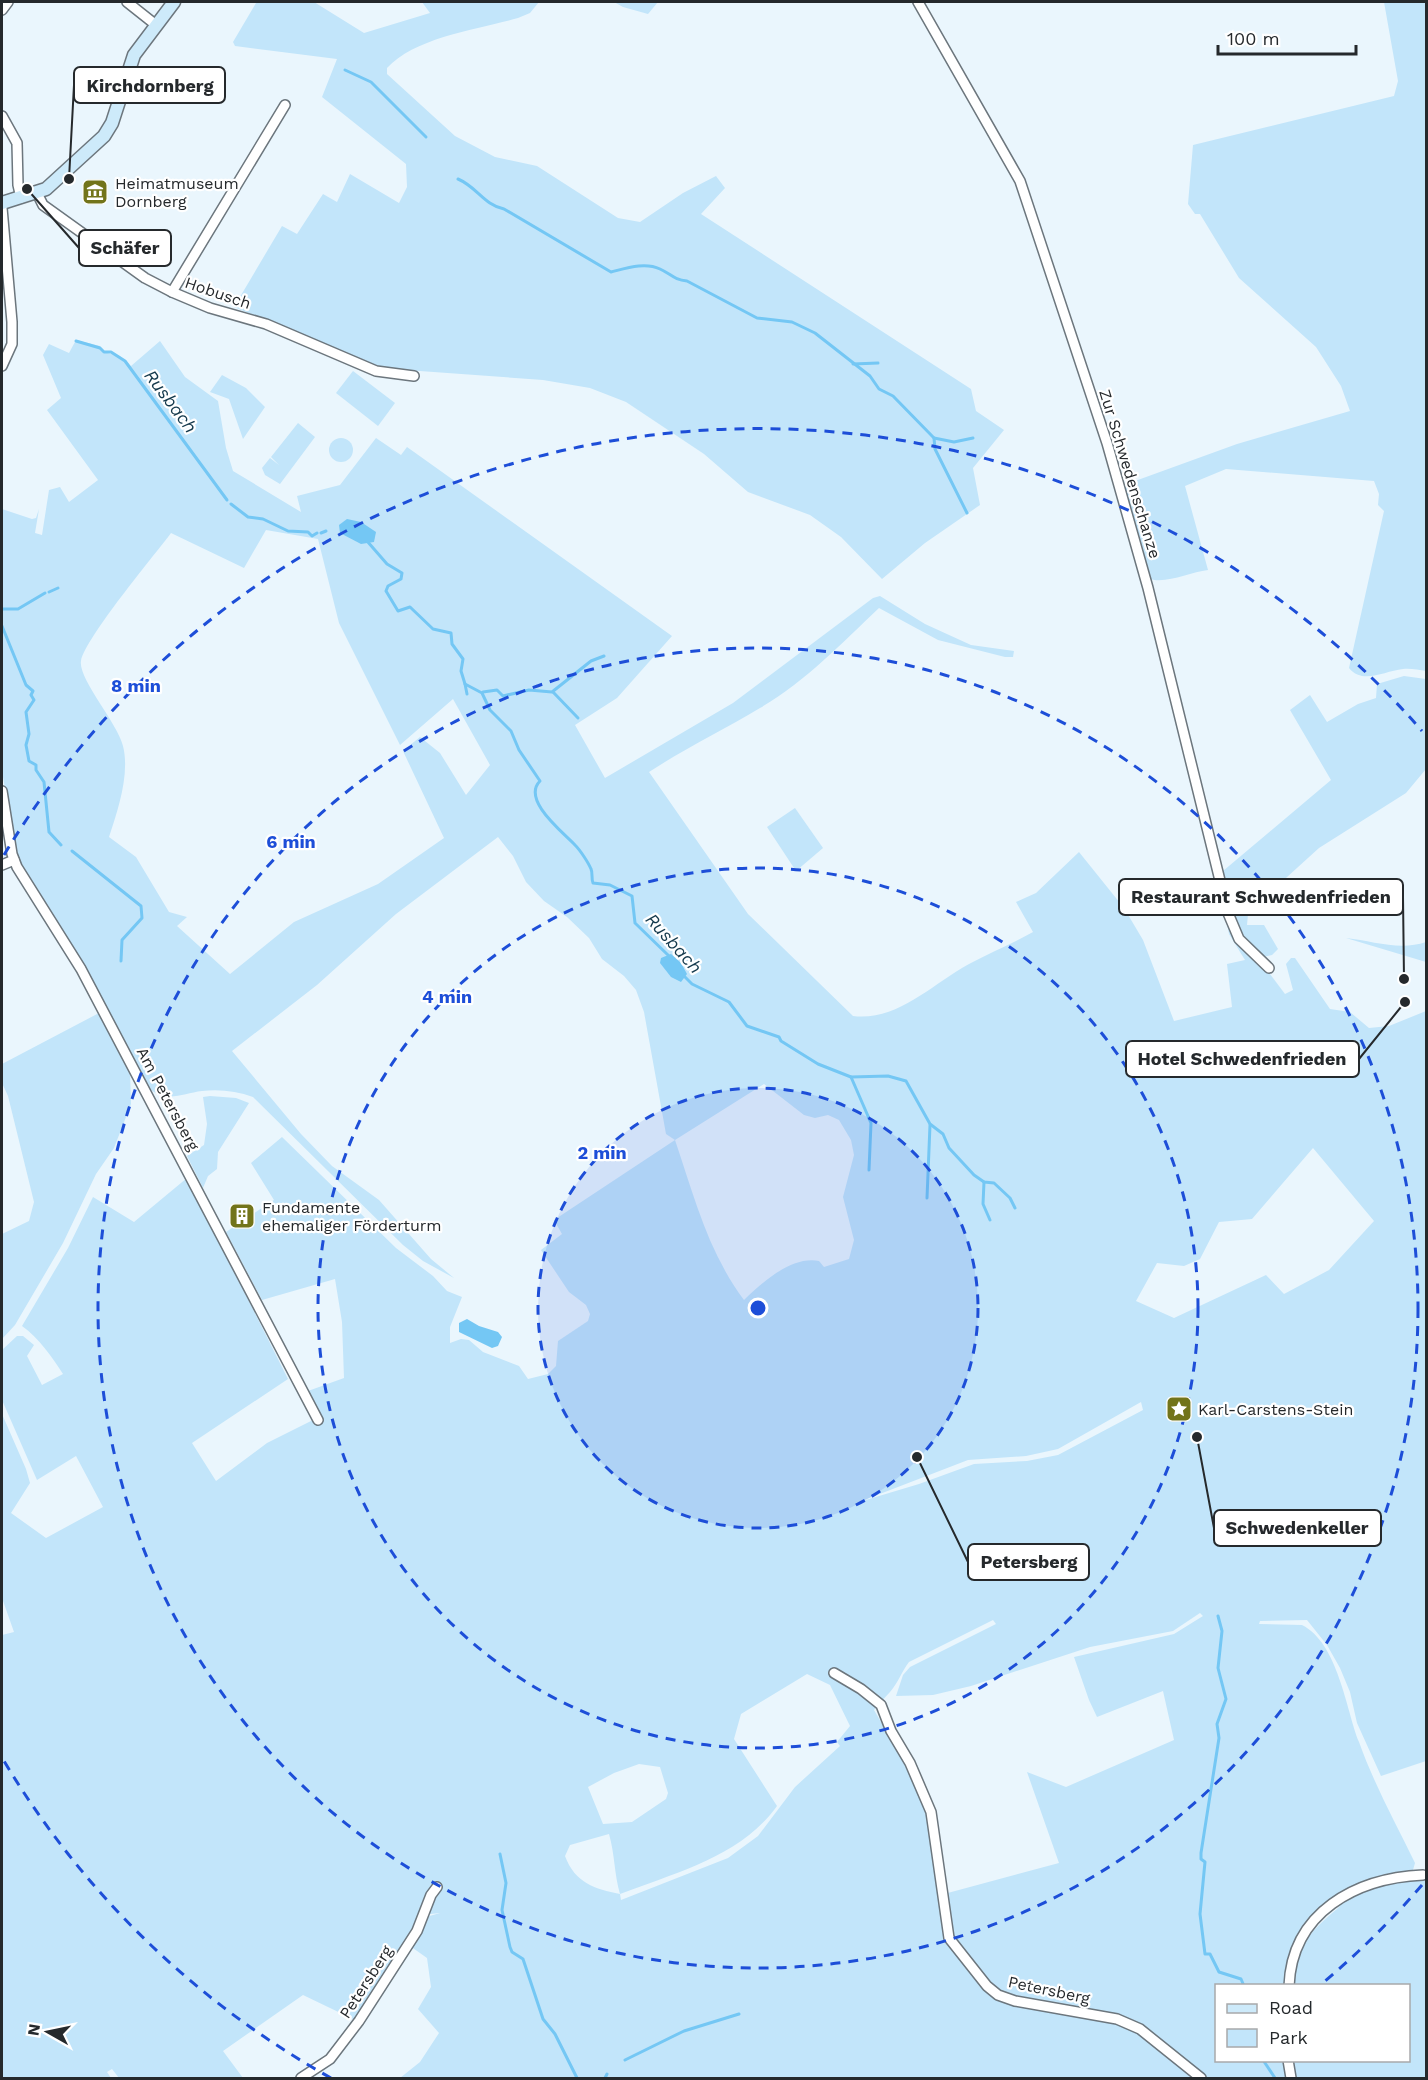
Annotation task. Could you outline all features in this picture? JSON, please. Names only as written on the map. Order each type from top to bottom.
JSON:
[{"type":"street","points":[[2,10],[8,2]]},
{"type":"street","points":[[128,2],[156,24]]},
{"type":"street","points":[[2,366],[12,344],[12,322],[2,206],[37,193],[54,183],[104,136],[112,123],[135,55],[174,2]]},
{"type":"street","name":"Zur Schwedenschanze","points":[[918,2],[1020,181],[1107,443],[1139,555],[1228,913],[1239,939],[1269,968]]},
{"type":"street","points":[[172,292],[285,105]]},
{"type":"street","points":[[2,116],[17,143],[18,185],[21,198]]},
{"type":"street","name":"Hobusch","points":[[37,193],[42,205],[145,278],[172,292],[210,308],[266,324],[376,372],[414,376]]},
{"type":"street","name":"Am Petersberg","points":[[2,791],[14,860],[86,978],[318,1420]]},
{"type":"street","points":[[2,865],[14,860]]},
{"type":"street","name":"Petersberg","points":[[834,1673],[861,1689],[881,1705],[891,1731],[910,1763],[931,1812],[949,1938],[987,1986],[998,1995],[1015,2001],[1117,2019],[1140,2029],[1187,2065],[1200,2079]]},
{"type":"street","points":[[1289,1984],[1295,1952],[1303,1935],[1333,1902],[1351,1891],[1389,1879],[1423,1875]]},
{"type":"street","name":"Petersberg","points":[[301,2079],[330,2059],[359,2021],[417,1930],[431,1895],[437,1887]]},
{"type":"street","points":[[1288,2062],[1291,2079]]},
{"type":"green space","points":[[253,2],[314,2],[364,33],[430,13],[422,2],[539,2],[530,13],[518,18],[430,41],[399,57],[387,68],[387,74],[455,136],[495,157],[537,166],[618,218],[640,222],[683,193],[716,176],[725,188],[701,214],[971,389],[976,411],[1004,430],[973,468],[980,505],[925,543],[882,579],[841,537],[810,515],[748,492],[704,454],[626,402],[590,388],[543,380],[378,368],[234,307],[282,226],[297,234],[323,194],[337,202],[350,174],[399,203],[407,187],[406,164],[322,97],[337,59],[235,46],[233,42],[256,3]]},
{"type":"green space","points":[[614,2],[658,2],[648,14]]},
{"type":"green space","points":[[1384,2],[1426,2],[1426,671],[1403,669],[1374,676],[1361,676],[1349,668],[1384,511],[1378,505],[1379,494],[1374,481],[1226,469],[1185,486],[1208,570],[1164,580],[1150,579],[1124,485],[1237,444],[1350,411],[1341,386],[1316,347],[1239,278],[1200,214],[1195,214],[1188,204],[1193,145],[1394,96],[1398,81]]},
{"type":"green space","points":[[76,340],[100,346],[103,352],[120,356],[131,366],[160,341],[185,377],[218,401],[226,448],[233,471],[301,512],[297,496],[340,485],[376,438],[401,455],[407,447],[672,636],[617,698],[575,725],[605,778],[733,703],[873,598],[880,596],[925,624],[971,645],[1014,651],[1013,657],[1005,657],[938,640],[879,608],[822,661],[777,698],[649,772],[748,914],[853,1016],[883,1014],[897,1009],[970,963],[1033,932],[1016,902],[1036,893],[1079,852],[1124,908],[1143,940],[1174,1021],[1232,1007],[1227,964],[1245,960],[1229,934],[1224,908],[1231,906],[1223,871],[1331,780],[1290,710],[1310,695],[1327,722],[1358,704],[1376,698],[1377,684],[1404,676],[1426,679],[1426,769],[1406,793],[1319,848],[1248,914],[1247,925],[1264,925],[1278,949],[1272,955],[1263,957],[1267,970],[1285,994],[1293,990],[1286,964],[1291,958],[1295,958],[1330,1009],[1350,1012],[1369,1028],[1389,1026],[1426,1011],[1426,1761],[1381,1776],[1357,1723],[1350,1692],[1340,1668],[1327,1645],[1307,1620],[1260,1621],[1259,1624],[1302,1625],[1324,1646],[1339,1678],[1371,1773],[1415,1863],[1413,1870],[1378,1877],[1349,1887],[1324,1905],[1295,1946],[1288,1965],[1286,1984],[1215,1984],[1215,2062],[1284,2062],[1286,2078],[400,2078],[420,2062],[439,2033],[418,2009],[431,1987],[427,1958],[410,1946],[426,1917],[440,1913],[421,1915],[355,2020],[303,1995],[223,2051],[243,2078],[119,2078],[112,2069],[107,2072],[111,2078],[2,2078],[2,1635],[14,1632],[2,1598],[2,1414],[30,1483],[11,1513],[46,1538],[103,1507],[76,1456],[37,1480],[2,1400],[2,1350],[17,1336],[23,1336],[34,1345],[27,1356],[42,1385],[63,1374],[40,1342],[22,1326],[68,1248],[93,1197],[134,1222],[187,1178],[288,1379],[192,1443],[216,1481],[267,1443],[321,1416],[308,1391],[344,1378],[342,1322],[335,1279],[262,1300],[226,1232],[274,1200],[251,1163],[282,1137],[396,1248],[433,1276],[447,1291],[462,1297],[450,1327],[450,1343],[461,1339],[469,1340],[483,1352],[519,1366],[528,1379],[548,1374],[556,1366],[558,1341],[588,1321],[590,1314],[586,1305],[569,1292],[541,1250],[562,1234],[554,1220],[675,1140],[666,1134],[644,1012],[636,990],[624,976],[602,959],[589,938],[567,917],[544,901],[526,882],[513,856],[498,837],[396,914],[317,985],[232,1051],[301,1134],[332,1166],[379,1200],[431,1259],[454,1278],[423,1261],[403,1245],[253,1097],[215,1090],[170,1097],[151,1090],[76,951],[21,864],[16,853],[2,771],[2,509],[32,519],[36,518],[39,509],[35,533],[42,535],[49,490],[60,487],[69,502],[98,480],[47,410],[61,398],[43,355],[49,344],[69,353]],"holes":[[[266,530],[318,539],[339,623],[400,745],[453,699],[490,765],[466,795],[440,753],[420,737],[403,751],[444,838],[378,884],[294,922],[230,974],[177,926],[187,917],[169,912],[136,857],[109,837],[122,792],[125,757],[119,736],[85,678],[81,661],[95,634],[121,597],[171,533],[244,568]],[[764,1084],[804,1115],[815,1118],[828,1115],[839,1120],[851,1140],[854,1155],[843,1197],[854,1240],[849,1259],[824,1267],[819,1261],[798,1262],[769,1278],[744,1300],[731,1282],[711,1243],[675,1140]],[[1313,1148],[1374,1221],[1329,1270],[1284,1294],[1266,1275],[1174,1318],[1136,1301],[1157,1263],[1184,1266],[1200,1259],[1219,1222],[1252,1219]],[[1141,1402],[1143,1410],[1058,1455],[1027,1461],[974,1464],[859,1502],[968,1460],[1026,1456],[1058,1449]],[[1200,1613],[1203,1616],[1174,1634],[1074,1657],[1097,1717],[1163,1691],[1174,1740],[1066,1787],[1027,1772],[1059,1863],[944,1894],[954,1933],[944,1931],[928,1814],[909,1770],[874,1710],[893,1688],[909,1662],[993,1620],[996,1624],[910,1667],[903,1675],[896,1696],[933,1695],[971,1686],[1090,1647],[1173,1631]],[[807,1674],[830,1685],[850,1726],[837,1742],[840,1746],[795,1787],[758,1836],[728,1858],[621,1900],[620,1894],[706,1861],[745,1838],[762,1824],[777,1806],[734,1739],[741,1714]],[[639,1764],[660,1767],[668,1793],[666,1799],[632,1822],[603,1824],[588,1787],[614,1773]],[[609,1834],[620,1894],[594,1887],[574,1873],[565,1856],[570,1845]]]},
{"type":"green space","points":[[353,371],[395,403],[378,426],[336,393]]},
{"type":"green space","points":[[222,375],[246,388],[265,407],[243,439],[229,399],[210,392]]},
{"type":"green space","points":[[298,423],[315,437],[280,484],[265,475],[262,468],[270,458],[279,465],[271,457]]},
{"type":"green space","points":[[341,438],[350,441],[353,450],[350,459],[341,462],[332,459],[329,450],[332,441]]},
{"type":"green space","points":[[795,808],[823,848],[796,871],[767,827]]},
{"type":"green space","points":[[1346,938],[1406,946],[1426,942],[1426,962]]},
{"type":"green space","points":[[99,1013],[130,1071],[131,1104],[114,1148],[96,1174],[63,1243],[15,1325],[2,1339],[2,1234],[29,1221],[34,1202],[8,1096],[2,1083],[2,1064]]},
{"type":"green space","points":[[203,1097],[236,1098],[249,1103],[218,1152],[217,1169],[208,1176],[203,1188],[187,1156],[204,1145],[207,1124]]},
{"type":"green space","points":[[1426,1880],[1426,2078],[1295,2078],[1293,2062],[1410,2062],[1410,1984],[1292,1984],[1301,1950],[1311,1934],[1350,1896],[1362,1889]]},
{"type":"water","points":[[347,519],[361,522],[376,532],[374,542],[361,544],[340,533],[339,525]]},
{"type":"water","points":[[671,954],[681,963],[687,974],[681,982],[671,977],[660,963],[661,958]]},
{"type":"water","points":[[467,1319],[479,1326],[498,1332],[502,1337],[498,1346],[492,1348],[459,1332],[459,1323]]},
{"type":"waterway","points":[[345,70],[371,82],[426,137]]},
{"type":"waterway","points":[[458,179],[465,182],[491,204],[504,209],[611,272],[636,266],[654,267],[687,281],[757,318],[792,322],[815,333],[870,376],[879,389],[893,396],[934,438],[935,449],[967,513]]},
{"type":"waterway","name":"Rusbach","points":[[76,341],[100,348],[104,352],[111,352],[125,361],[227,500]]},
{"type":"waterway","points":[[853,364],[878,363]]},
{"type":"waterway","points":[[934,438],[954,442],[973,438]]},
{"type":"waterway","name":"Rusbach","points":[[231,504],[248,517],[263,519],[288,531],[308,532],[312,536],[317,533]]},
{"type":"waterway","name":"Rusbach","points":[[321,533],[326,531]]},
{"type":"waterway","name":"Rusbach","points":[[367,541],[387,564],[402,573],[401,579],[388,586],[386,591],[398,611],[410,607],[433,629],[451,633],[452,644],[463,659],[461,671],[465,684],[482,693],[490,710],[511,731],[519,750],[540,781],[536,789],[536,797],[540,806],[546,816],[581,853],[591,869],[593,883],[610,885],[632,896],[635,923],[669,956]]},
{"type":"waterway","points":[[49,592],[58,588]]},
{"type":"waterway","points":[[2,609],[18,609],[45,593]]},
{"type":"waterway","points":[[2,626],[26,685],[33,691],[31,695],[34,700],[26,712],[29,734],[26,745],[29,761],[36,765],[36,770],[44,782],[49,832],[61,845]]},
{"type":"waterway","name":"Rusbach","points":[[483,692],[497,690],[503,696],[529,690],[552,692],[591,661],[604,656]]},
{"type":"waterway","name":"Rusbach","points":[[465,684],[467,694]]},
{"type":"waterway","name":"Rusbach","points":[[553,692],[578,718]]},
{"type":"waterway","points":[[72,851],[141,906],[142,918],[122,940],[121,961]]},
{"type":"waterway","name":"Rusbach","points":[[684,976],[692,984],[729,1002],[747,1026],[779,1037],[781,1041],[818,1064],[851,1077],[888,1076],[906,1081],[930,1124],[943,1134],[949,1148],[974,1175],[984,1182],[994,1183],[1010,1198],[1015,1208]]},
{"type":"waterway","name":"Rusbach","points":[[851,1077],[871,1123],[869,1170]]},
{"type":"waterway","name":"Rusbach","points":[[927,1198],[930,1125]]},
{"type":"waterway","name":"Rusbach","points":[[984,1182],[983,1204],[990,1220]]},
{"type":"waterway","points":[[1218,1616],[1222,1631],[1218,1668],[1226,1699],[1217,1724],[1219,1738],[1201,1853],[1201,1859],[1205,1862],[1200,1914],[1205,1954],[1210,1954],[1219,1972],[1241,1979],[1243,1984]]},
{"type":"waterway","points":[[500,1854],[506,1883],[502,1910],[510,1947],[512,1952],[523,1959],[543,2019],[555,2034],[577,2078]]},
{"type":"waterway","points":[[625,2060],[684,2031],[739,2014]]},
{"type":"waterway","points":[[1264,2062],[1275,2078]]},
{"type":"waterway","points":[[605,2078],[607,2074]]},
{"type":"place","name":"Kirchdornberg","points":[[69,179]]},
{"type":"place","name":"Schäfer","points":[[27,189]]},
{"type":"place","name":"Heimatmuseum Dornberg","points":[[95,192]]},
{"type":"place","name":"Restaurant Schwedenfrieden","points":[[1404,979]]},
{"type":"place","name":"Hotel Schwedenfrieden","points":[[1405,1002]]},
{"type":"place","name":"Fundamente ehemaliger Förderturm","points":[[242,1216]]},
{"type":"place","name":"Karl-Carstens-Stein","points":[[1179,1409]]},
{"type":"place","name":"Schwedenkeller","points":[[1197,1437]]},
{"type":"place","name":"Petersberg","points":[[917,1457]]}]
